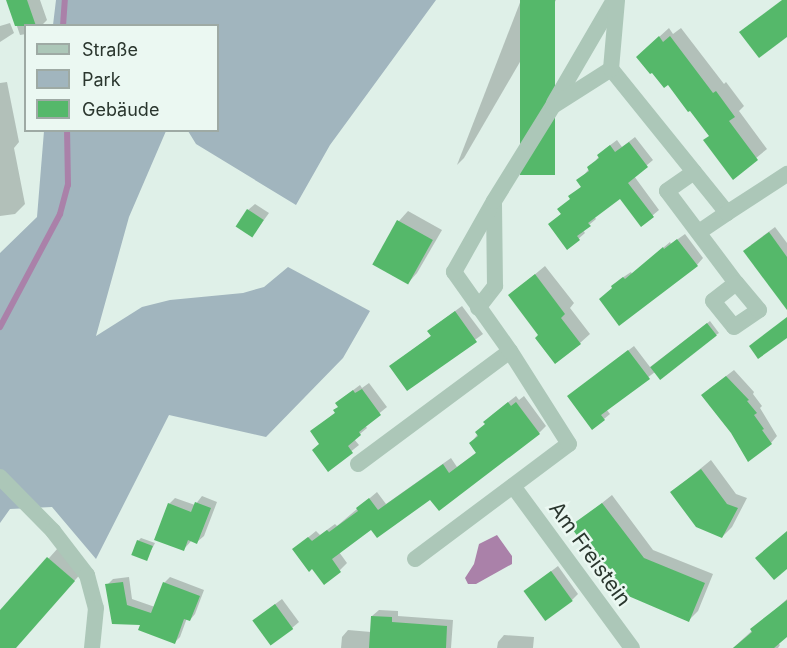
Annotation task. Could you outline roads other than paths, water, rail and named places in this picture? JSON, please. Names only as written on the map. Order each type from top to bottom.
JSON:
[{"type":"street","points":[[615,0],[611,69],[727,213]]},
{"type":"street","points":[[415,559],[569,444],[510,351],[454,272],[615,0]]},
{"type":"street","points":[[553,106],[611,69]]},
{"type":"street","points":[[694,172],[667,191],[736,283]]},
{"type":"street","points":[[699,231],[787,174]]},
{"type":"street","points":[[478,308],[495,286],[494,201]]},
{"type":"street","points":[[358,464],[510,351]]},
{"type":"street","points":[[0,477],[53,531],[87,575],[96,608],[92,648]]},
{"type":"street","name":"Am Freistein","points":[[513,486],[632,648]]},
{"type":"waterway","points":[[63,24],[65,0]]},
{"type":"waterway","points":[[0,327],[60,214],[68,185],[67,132]]}]
